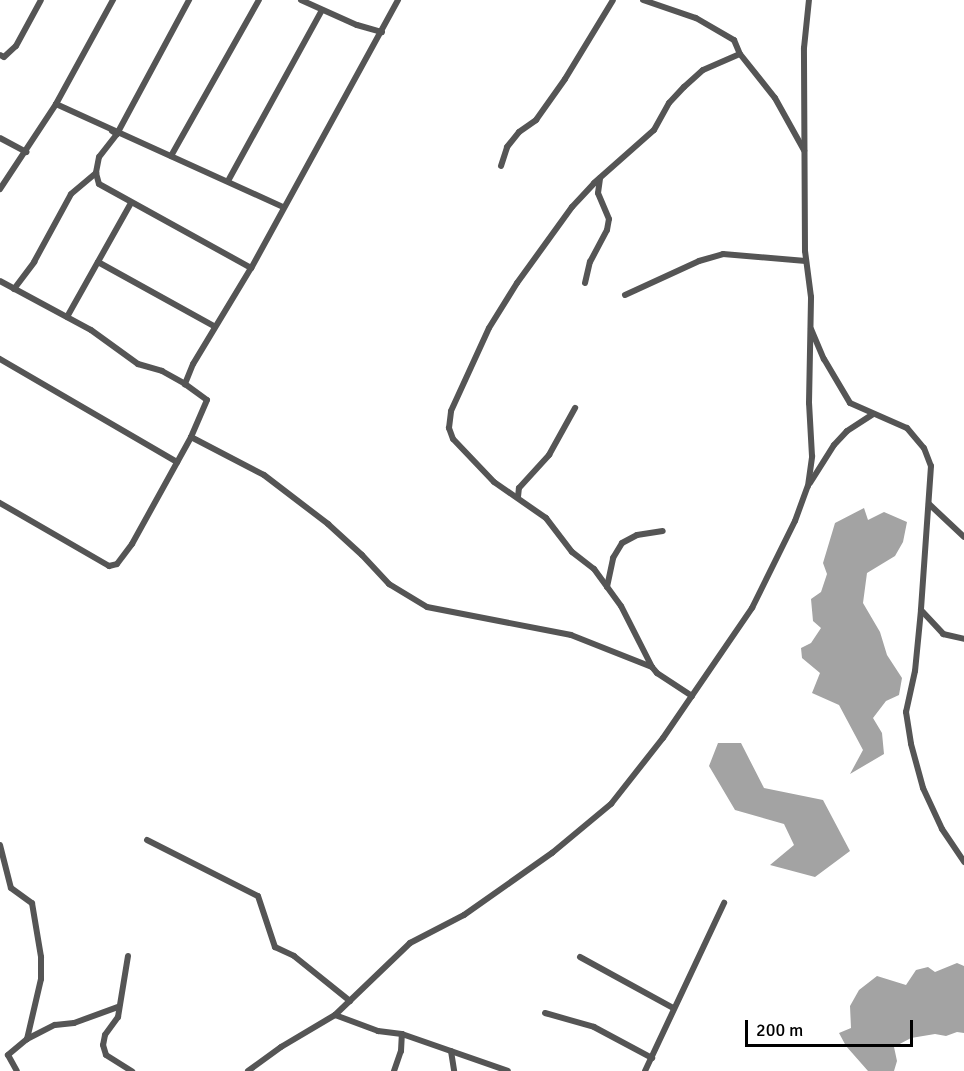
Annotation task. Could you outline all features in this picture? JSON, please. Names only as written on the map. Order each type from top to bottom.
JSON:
[{"type":"street","points":[[0,55],[4,57],[16,46],[40,0]]},
{"type":"street","points":[[0,189],[56,104],[112,0]]},
{"type":"street","points":[[118,132],[189,0]]},
{"type":"street","points":[[171,156],[259,0]]},
{"type":"street","points":[[301,0],[382,32]]},
{"type":"street","points":[[185,384],[214,326],[251,268],[398,0]]},
{"type":"street","points":[[501,166],[507,147],[519,132],[536,120],[565,79],[613,0]]},
{"type":"street","points":[[643,0],[696,18],[734,40],[740,54],[775,98],[804,150]]},
{"type":"street","points":[[808,0],[804,48],[806,261],[812,297],[809,403],[812,456],[808,486]]},
{"type":"street","points":[[228,181],[322,10]]},
{"type":"street","points":[[692,696],[657,673],[652,667],[636,631],[594,569],[572,552],[546,518],[494,482],[453,439],[449,428],[451,411],[489,328],[517,283],[572,207],[601,177],[654,130],[669,104],[703,70],[740,54]]},
{"type":"street","points":[[56,104],[284,207]]},
{"type":"street","points":[[103,125],[117,134],[99,157],[96,173],[99,184],[251,268]]},
{"type":"street","points":[[0,138],[26,152]]},
{"type":"street","points":[[14,289],[34,262],[71,194],[96,173]]},
{"type":"street","points":[[585,283],[590,262],[607,230],[609,219],[598,193],[601,177]]},
{"type":"street","points":[[67,317],[131,203]]},
{"type":"street","points":[[625,295],[699,261],[723,254],[806,261]]},
{"type":"street","points":[[98,262],[214,326]]},
{"type":"street","points":[[0,281],[67,317],[138,363],[162,371],[185,384],[207,400],[191,437],[132,544],[117,564],[109,566],[0,502]]},
{"type":"street","points":[[810,327],[824,359],[850,403],[907,428],[924,448],[931,466],[915,671],[906,712],[911,744],[923,788],[937,819],[964,862]]},
{"type":"street","points":[[0,359],[177,462]]},
{"type":"street","points":[[518,497],[519,488],[549,455],[575,408]]},
{"type":"street","points":[[248,1071],[280,1047],[335,1015],[410,943],[464,915],[552,854],[612,804],[692,696],[752,608],[795,521],[808,486],[834,445],[847,431],[873,414]]},
{"type":"street","points":[[191,437],[264,475],[328,525],[362,555],[389,584],[426,607],[571,634],[652,667]]},
{"type":"street","points":[[929,504],[964,537]]},
{"type":"street","points":[[607,587],[613,558],[622,543],[637,535],[663,531]]},
{"type":"street","points":[[921,610],[943,634],[964,639]]},
{"type":"street","points":[[147,840],[258,896],[275,947],[294,956],[350,1001]]},
{"type":"street","points":[[0,845],[11,888],[32,903],[41,957],[40,979],[27,1039]]},
{"type":"street","points":[[645,1071],[724,903]]},
{"type":"street","points":[[128,956],[118,1017],[105,1035],[103,1050],[106,1055],[132,1071]]},
{"type":"street","points":[[580,957],[673,1008]]},
{"type":"street","points":[[17,1071],[8,1055],[27,1039],[55,1024],[74,1023],[118,1007]]},
{"type":"street","points":[[545,1013],[594,1027],[652,1058]]},
{"type":"street","points":[[335,1015],[378,1031],[402,1034],[508,1071]]},
{"type":"street","points":[[394,1071],[401,1051],[402,1034]]},
{"type":"street","points":[[452,1051],[454,1071]]},
{"type":"shaded area","points":[[864,508],[868,520],[884,512],[907,522],[903,542],[895,556],[867,573],[863,603],[880,632],[887,655],[902,678],[899,695],[886,701],[873,718],[882,733],[884,754],[850,774],[863,750],[839,705],[812,693],[820,673],[802,658],[801,648],[811,643],[821,628],[813,621],[811,599],[821,592],[827,574],[823,563],[835,523]]},
{"type":"shaded area","points":[[718,743],[741,743],[764,788],[823,800],[850,851],[815,877],[770,865],[794,845],[784,824],[735,810],[709,766]]},
{"type":"shaded area","points":[[957,963],[964,966],[964,1033],[911,1038],[894,1047],[897,1061],[894,1071],[868,1071],[846,1046],[839,1033],[851,1028],[850,1006],[859,990],[877,976],[906,985],[916,970],[928,967],[935,972]]}]
